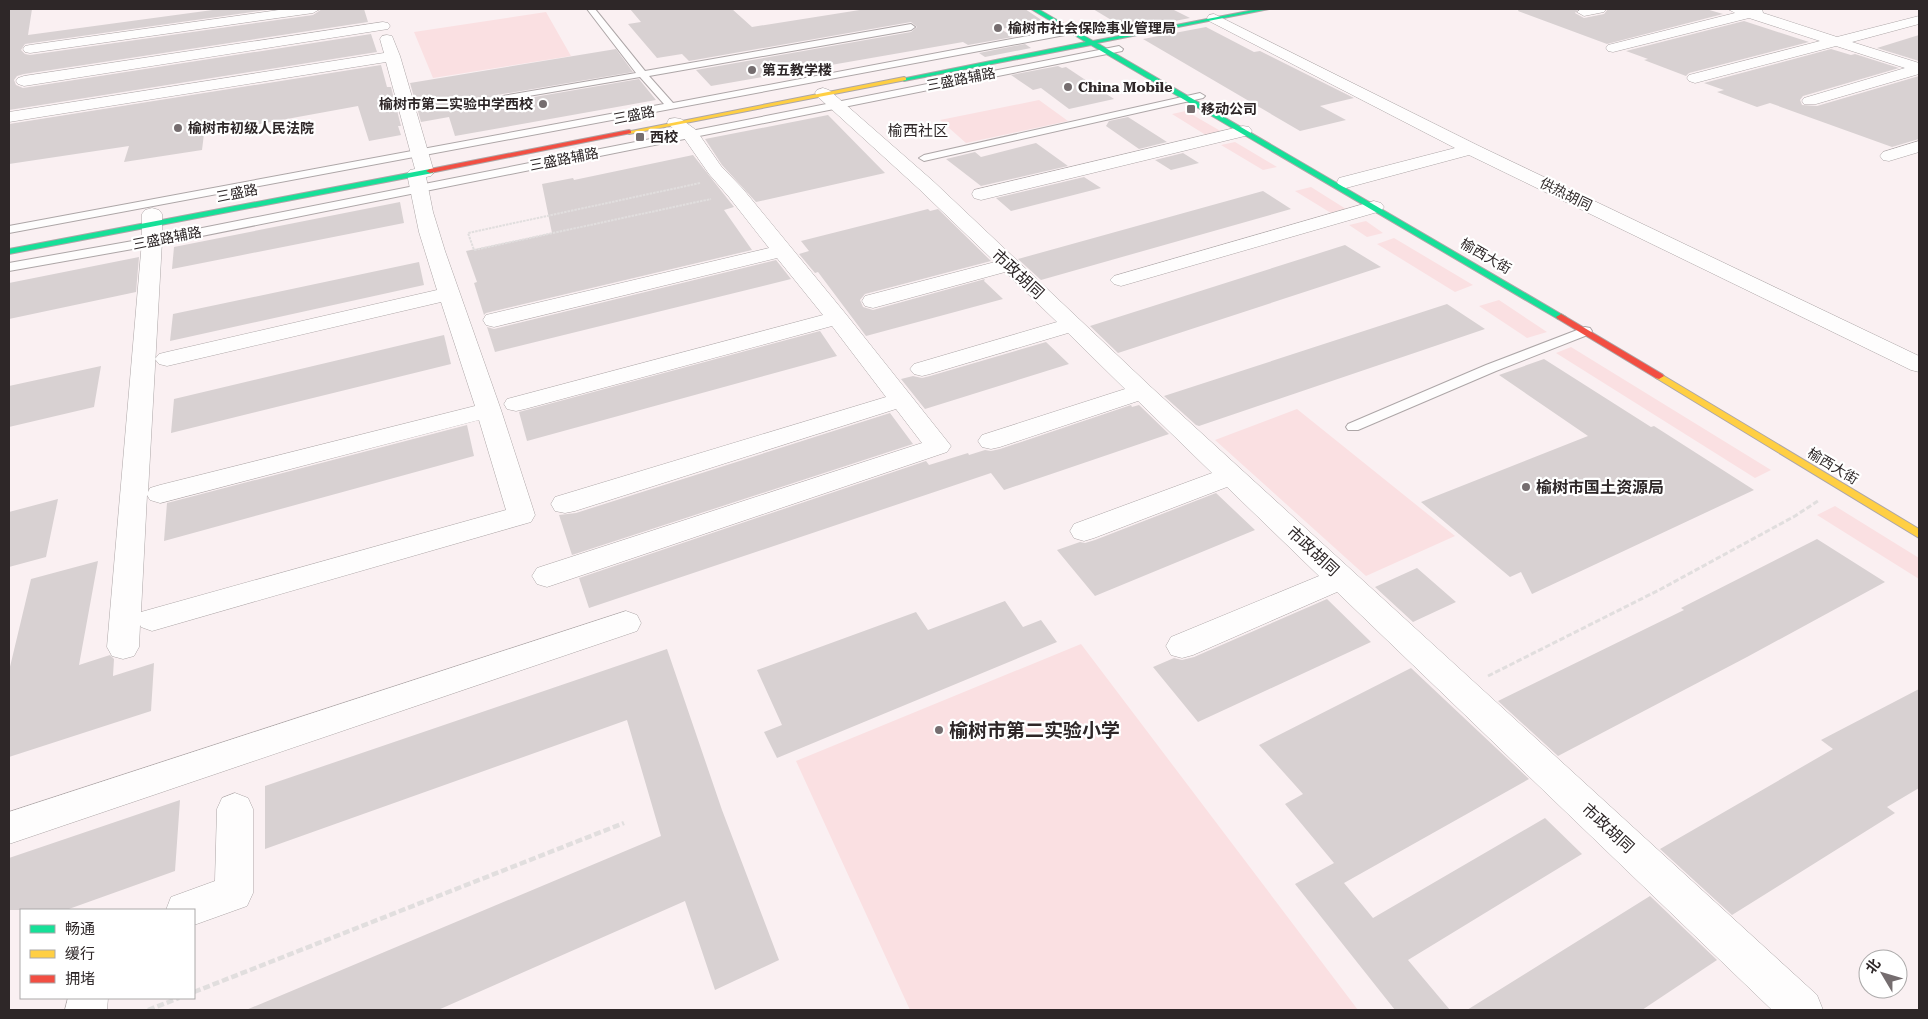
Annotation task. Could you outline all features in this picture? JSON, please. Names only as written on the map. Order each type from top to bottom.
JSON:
[{"type":"main road","name":"榆西大街","points":[[1034,9],[1071,32],[1092,37],[1119,49],[1894,505]]},
{"type":"main road","name":"榆西大街","points":[[1052,9],[1092,37],[1106,51],[1584,331],[1840,488],[1919,534]]},
{"type":"main road","name":"三盛路","points":[[9,252],[152,226],[420,170],[1241,9]]},
{"type":"main road","name":"三盛路","points":[[420,170],[679,121],[830,99],[1092,37],[1266,9]]},
{"type":"main road","name":"三盛路","points":[[9,241],[152,226]]},
{"type":"street","points":[[30,49],[313,9]]},
{"type":"street","points":[[152,619],[521,515],[489,410],[449,294],[393,56],[377,9]]},
{"type":"street","points":[[1584,12],[1599,9]]},
{"type":"street","points":[[1735,9],[1919,68]]},
{"type":"street","points":[[1613,48],[1772,9]]},
{"type":"street","name":"供热胡同","points":[[1214,18],[1472,148],[1919,365]]},
{"type":"street","points":[[1695,78],[1919,20]]},
{"type":"street","points":[[24,81],[383,26]]},
{"type":"street","points":[[9,117],[393,56]]},
{"type":"street","points":[[1810,101],[1919,68]]},
{"type":"street","name":"市政胡同","points":[[830,99],[926,185],[1142,392],[1802,1010]]},
{"type":"street","points":[[547,576],[938,446],[679,121]]},
{"type":"street","points":[[981,194],[1243,131]]},
{"type":"street","points":[[1889,156],[1919,146]]},
{"type":"street","points":[[1346,182],[1472,148]]},
{"type":"street","points":[[1122,280],[1374,207]]},
{"type":"street","points":[[123,647],[152,226]]},
{"type":"street","points":[[494,320],[782,251]]},
{"type":"street","points":[[873,300],[1009,265]]},
{"type":"street","points":[[167,359],[449,294]]},
{"type":"street","points":[[516,404],[837,318]]},
{"type":"street","points":[[922,369],[1072,325]]},
{"type":"street","points":[[991,441],[1142,392]]},
{"type":"street","points":[[564,504],[901,400]]},
{"type":"street","points":[[160,494],[489,410]]},
{"type":"street","points":[[1084,531],[1232,475]]},
{"type":"street","points":[[1182,646],[1342,578]]},
{"type":"street","points":[[9,828],[626,623]]},
{"type":"street","points":[[188,909],[234,893],[235,809]]},
{"type":"lane","points":[[591,9],[679,121]]},
{"type":"lane","points":[[498,100],[911,27]]},
{"type":"lane","name":"三盛路辅路","points":[[9,230],[420,170],[679,121],[1071,32]]},
{"type":"lane","name":"三盛路辅路","points":[[9,268],[152,226],[420,170],[679,121],[830,99],[1119,49]]},
{"type":"lane","points":[[924,158],[1200,96]]},
{"type":"lane","points":[[1353,427],[1491,368],[1584,331]]},
{"type":"path","points":[[730,186],[474,250],[468,233],[730,186]]},
{"type":"path","points":[[1461,690],[1661,589],[1795,516],[1840,488]]},
{"type":"path","points":[[195,992],[624,823]]},
{"type":"path","points":[[148,1010],[176,999]]},
{"type":"shaded area","points":[[546,12],[571,56],[433,78],[414,32]]},
{"type":"shaded area","points":[[1039,100],[1068,121],[966,143],[940,120]]},
{"type":"shaded area","points":[[1186,111],[1224,133],[1209,137],[1172,114]]},
{"type":"shaded area","points":[[1235,142],[1277,167],[1263,170],[1221,145]]},
{"type":"shaded area","points":[[1311,187],[1346,209],[1331,213],[1295,191]]},
{"type":"shaded area","points":[[1366,221],[1383,233],[1367,237],[1349,225]]},
{"type":"shaded area","points":[[1394,238],[1473,285],[1455,292],[1377,244]]},
{"type":"shaded area","points":[[1499,300],[1547,332],[1527,338],[1479,306]]},
{"type":"shaded area","points":[[1571,347],[1771,470],[1755,478],[1556,353]]},
{"type":"shaded area","points":[[1297,409],[1455,536],[1366,576],[1215,440]]},
{"type":"shaded area","points":[[1835,506],[1919,558],[1919,579],[1817,515]]},
{"type":"shaded area","points":[[1081,644],[1358,1010],[910,1010],[796,761]]},
{"type":"building","points":[[9,9],[32,9],[28,35],[220,9],[274,9],[25,44],[21,50],[25,54],[30,55],[313,15],[322,9],[364,9],[368,22],[24,74],[17,76],[14,80],[16,85],[23,88],[371,34],[377,52],[9,110]]},
{"type":"building","points":[[630,9],[732,9],[752,27],[866,9],[1025,9],[1043,21],[1001,29],[1013,37],[968,45],[963,42],[711,86],[696,70],[911,32],[917,27],[911,22],[689,61],[682,54],[657,58],[628,24],[641,22]]},
{"type":"building","points":[[1093,9],[1172,9],[1190,18],[1128,30]]},
{"type":"building","points":[[1519,9],[1578,9],[1575,13],[1584,18],[1604,14],[1608,9],[1706,9],[1723,14],[1607,44],[1518,11]]},
{"type":"building","points":[[1744,21],[1809,42],[1689,73],[1686,76],[1626,51]]},
{"type":"building","points":[[1206,27],[1254,52],[1260,51],[1354,98],[1320,106],[1346,120],[1300,131],[1143,39]]},
{"type":"building","points":[[1919,35],[1919,61],[1877,48]]},
{"type":"building","points":[[1025,44],[1031,48],[985,57],[979,53]]},
{"type":"building","points":[[616,49],[633,72],[497,95],[492,97],[492,102],[494,104],[639,79],[656,100],[455,136],[449,117],[421,122],[410,83]]},
{"type":"building","points":[[1831,49],[1851,55],[1855,54],[1899,68],[1803,96],[1800,100],[1802,105],[1817,106],[1919,76],[1919,139],[1892,147],[1770,103],[1757,107],[1717,92],[1724,90],[1704,83]]},
{"type":"building","points":[[381,65],[387,87],[391,87],[401,126],[398,126],[401,135],[369,141],[358,106],[204,134],[202,150],[124,162],[129,146],[9,164],[9,124]]},
{"type":"building","name":"China Mobile","points":[[1058,66],[1066,67],[1114,99],[1069,109],[1041,88],[1033,90],[1011,75]]},
{"type":"building","points":[[828,115],[885,173],[756,202],[722,165],[705,139]]},
{"type":"building","points":[[1128,117],[1167,142],[1139,149],[1106,126],[1109,121]]},
{"type":"building","points":[[1036,143],[1068,166],[981,186],[946,159],[975,152],[981,157]]},
{"type":"building","points":[[1183,153],[1199,163],[1171,170],[1155,160]]},
{"type":"building","points":[[693,155],[734,207],[724,210],[752,250],[484,315],[474,283],[477,282],[466,251],[552,233],[542,184],[573,178],[574,180]]},
{"type":"building","points":[[1084,177],[1101,188],[1011,211],[996,198]]},
{"type":"building","points":[[1263,191],[1291,209],[1041,280],[1018,259]]},
{"type":"building","points":[[400,202],[404,223],[172,269],[174,247]]},
{"type":"building","points":[[928,209],[930,211],[938,209],[991,261],[865,294],[860,300],[863,307],[873,310],[985,279],[984,281],[1003,299],[866,336],[818,272],[815,273],[799,254],[809,251],[801,241]]},
{"type":"building","points":[[1345,245],[1381,267],[1118,353],[1090,326]]},
{"type":"building","points":[[139,257],[136,292],[9,319],[9,283]]},
{"type":"building","points":[[776,260],[791,279],[495,352],[487,327],[494,329]]},
{"type":"building","points":[[419,262],[424,285],[170,341],[173,314]]},
{"type":"building","points":[[1447,304],[1485,329],[1199,426],[1164,396]]},
{"type":"building","points":[[820,331],[837,356],[527,441],[519,412]]},
{"type":"building","points":[[444,335],[451,364],[171,433],[174,399]]},
{"type":"building","points":[[1046,342],[1069,364],[925,409],[901,379],[913,376],[922,378],[930,376]]},
{"type":"building","points":[[1544,359],[1754,490],[1532,594],[1521,572],[1510,577],[1421,502],[1588,436],[1499,375]]},
{"type":"building","points":[[101,366],[94,407],[9,427],[9,386]]},
{"type":"building","points":[[1131,405],[1132,407],[1139,405],[1169,434],[1004,490],[991,473],[589,608],[579,578],[926,461],[929,465],[968,453],[969,455],[985,450],[1000,449]]},
{"type":"building","points":[[890,413],[913,444],[572,555],[559,515],[576,513]]},
{"type":"building","points":[[467,425],[474,456],[164,541],[167,503]]},
{"type":"building","points":[[1216,493],[1255,530],[1095,596],[1057,550],[1080,542],[1085,543],[1095,540]]},
{"type":"building","points":[[58,499],[46,557],[9,567],[9,512]]},
{"type":"building","points":[[1817,539],[1885,582],[1558,756],[1498,701],[1684,610],[1681,608]]},
{"type":"building","points":[[98,561],[79,665],[110,655],[114,659],[113,676],[154,663],[151,711],[9,757],[9,671],[31,579]]},
{"type":"building","points":[[1417,568],[1456,602],[1413,622],[1375,587]]},
{"type":"building","points":[[1327,599],[1371,642],[1198,722],[1153,667],[1174,658],[1182,660],[1194,657]]},
{"type":"building","points":[[1005,601],[1023,627],[1041,620],[1057,642],[777,758],[764,732],[782,725],[757,670],[916,612],[928,630]]},
{"type":"building","points":[[667,649],[722,810],[779,960],[715,990],[685,901],[438,1010],[246,1010],[661,836],[627,720],[265,849],[265,786]]},
{"type":"building","points":[[1411,668],[1529,779],[1344,883],[1373,918],[1545,818],[1582,854],[1408,960],[1450,1010],[1395,1010],[1295,884],[1334,863],[1285,804],[1303,794],[1259,745]]},
{"type":"building","points":[[1919,689],[1919,788],[1887,807],[1895,813],[1732,915],[1660,849],[1833,749],[1821,740]]},
{"type":"building","points":[[180,800],[175,871],[69,909],[9,910],[9,858]]},
{"type":"building","points":[[1650,896],[1717,960],[1642,1010],[1467,1010]]},
{"type":"traffic: fast","points":[[1034,9],[1561,317]]},
{"type":"traffic: fast","points":[[904,79],[1266,9]]},
{"type":"traffic: fast","points":[[9,252],[430,171]]},
{"type":"traffic: slow","points":[[629,132],[904,79]]},
{"type":"traffic: slow","points":[[1659,376],[1919,534]]},
{"type":"traffic: jam","points":[[430,171],[629,132]]},
{"type":"traffic: jam","points":[[1561,317],[1659,376]]},
{"type":"place","name":"榆树市社会保险事业管理局","points":[[998,28]]},
{"type":"place","name":"第五教学楼","points":[[752,70]]},
{"type":"place","name":"China Mobile","points":[[1068,87]]},
{"type":"place","name":"榆树市第二实验中学西校","points":[[543,104]]},
{"type":"place","name":"移动公司","points":[[1191,109]]},
{"type":"place","name":"榆树市初级人民法院","points":[[178,128]]},
{"type":"place","name":"西校","points":[[640,137]]},
{"type":"place","name":"榆树市国土资源局","points":[[1526,487]]},
{"type":"place","name":"榆树市第二实验小学","points":[[939,730]]},
{"type":"district","name":"榆西社区","points":[[918,131]]}]
